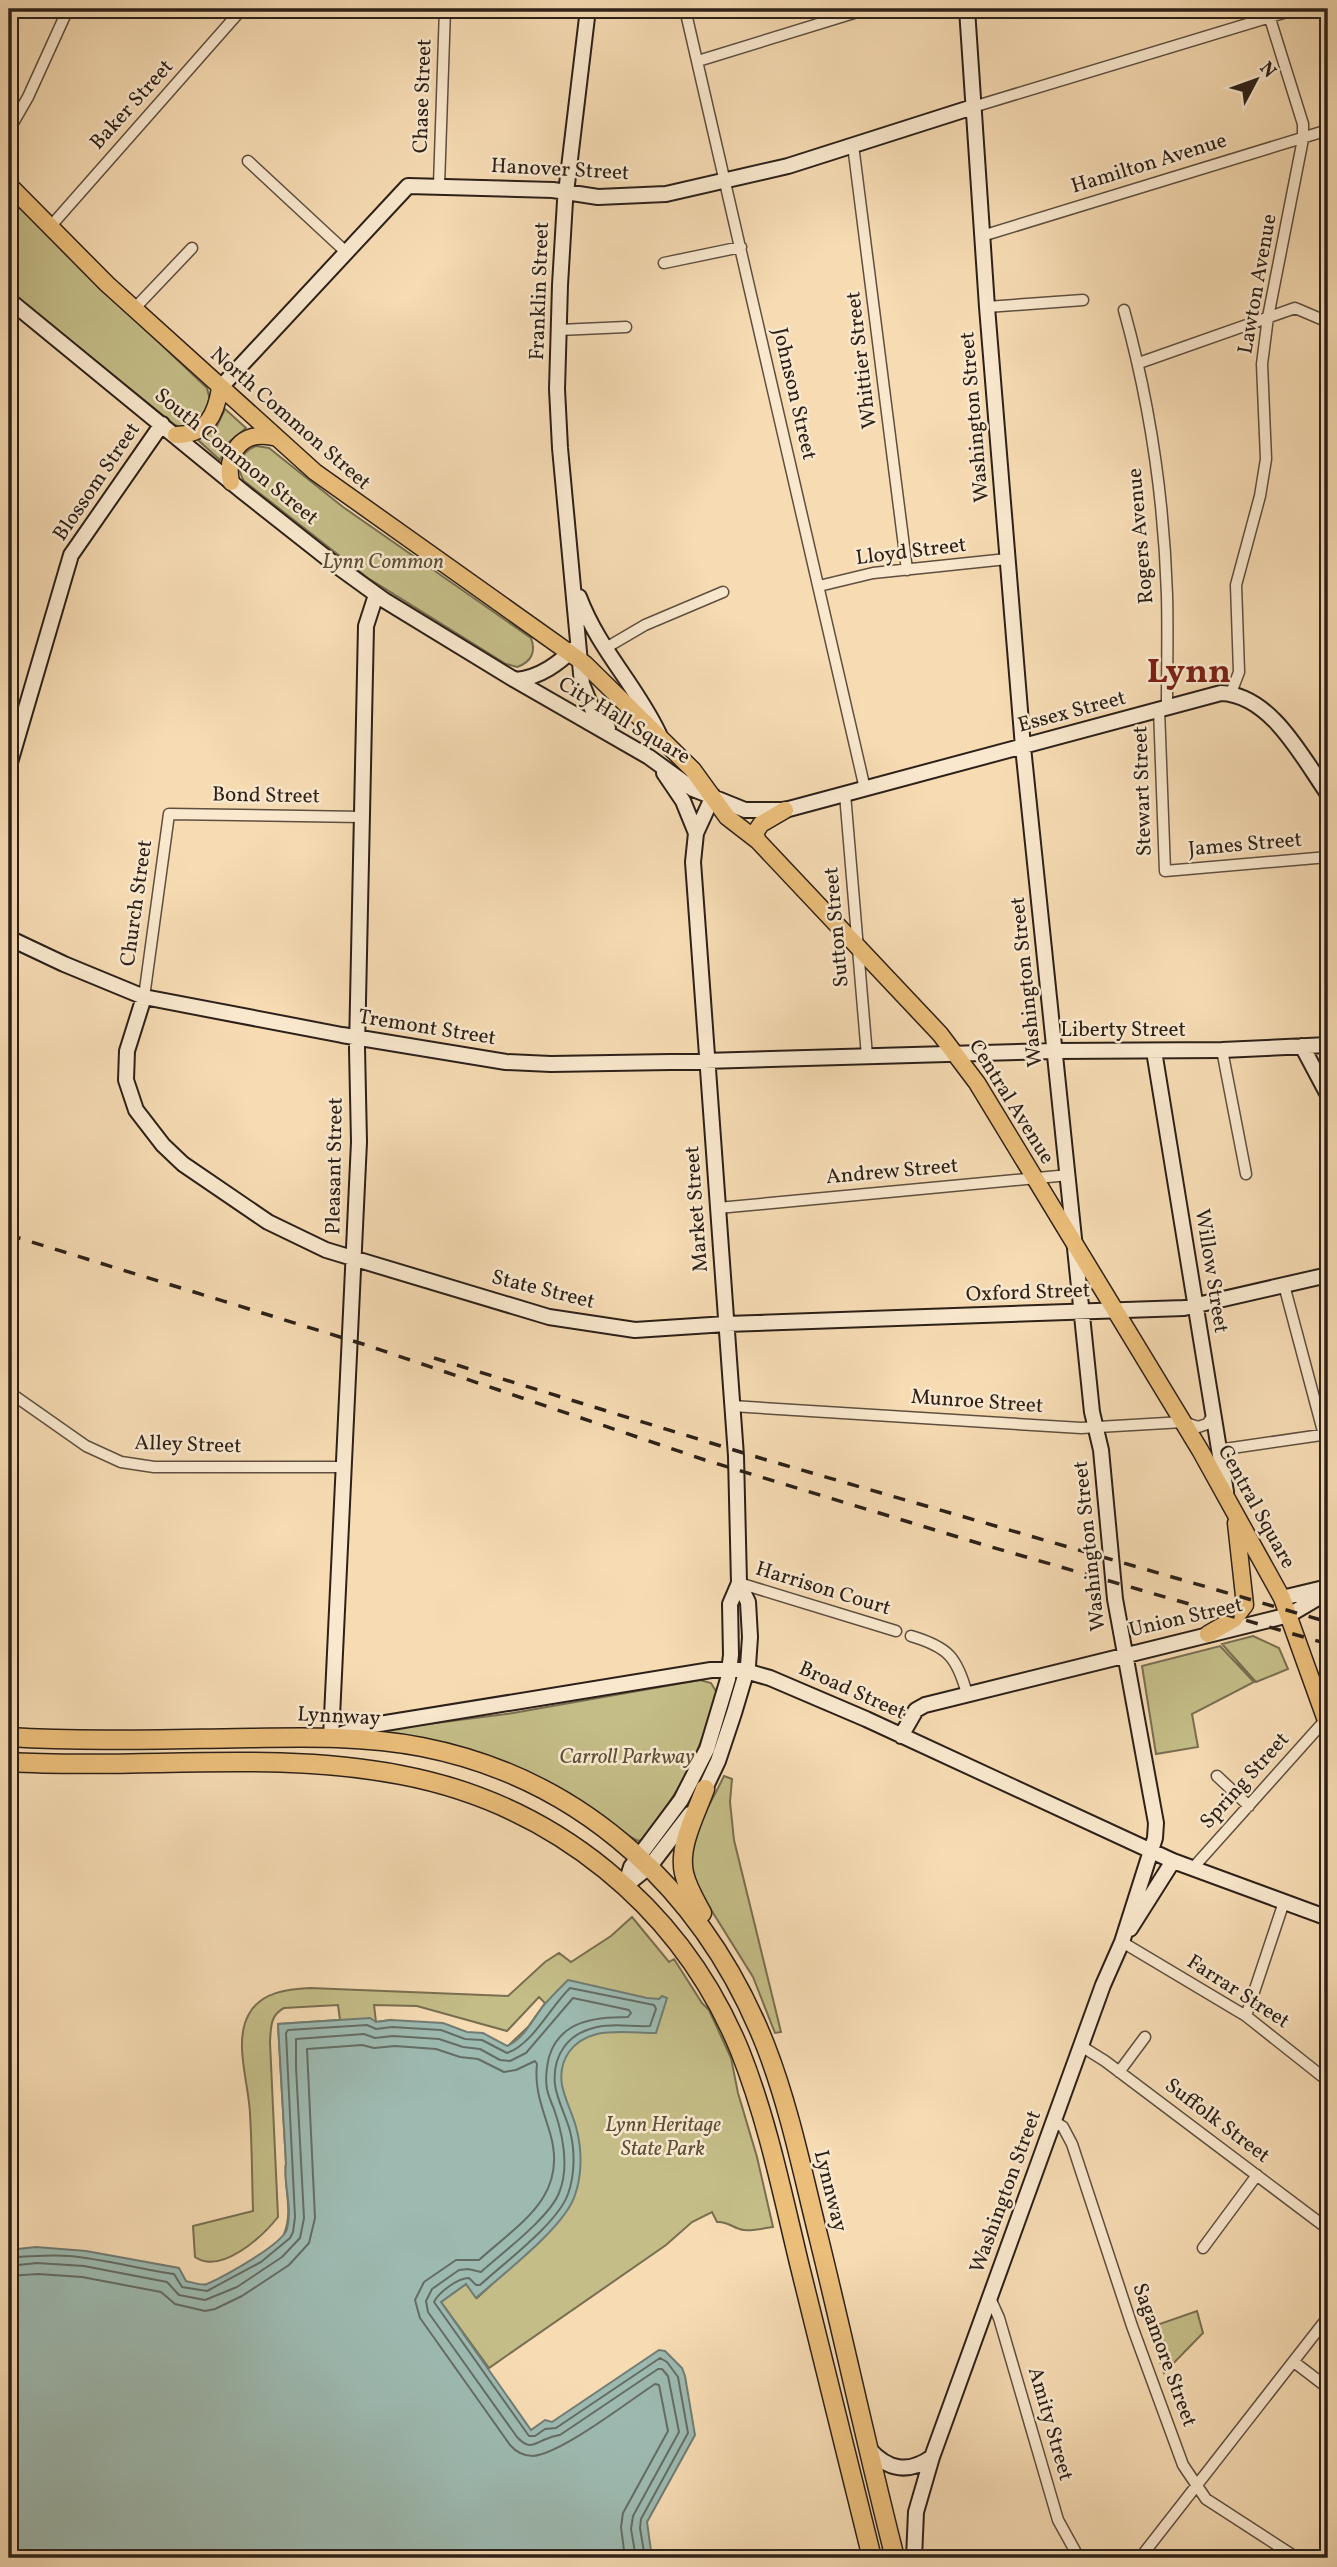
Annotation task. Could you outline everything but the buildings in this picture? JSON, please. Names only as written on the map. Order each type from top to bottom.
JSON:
[{"type":"highway","name":"Lynnway","points":[[9,1737],[98,1740],[331,1738],[421,1747],[498,1770],[572,1806],[650,1855],[732,1973],[752,2014],[780,2088],[895,2558]]},
{"type":"highway","points":[[9,1762],[281,1763],[350,1768],[406,1776],[453,1787],[526,1816],[572,1844],[625,1886],[666,1928],[691,1961],[723,2014],[748,2072],[772,2152],[872,2558]]},
{"type":"highway","points":[[705,1789],[685,1846],[684,1871],[688,1885],[732,1973]]},
{"type":"main road","name":"Franklin Street","points":[[588,9],[566,192],[559,330],[558,425],[573,576],[576,652],[582,684],[587,700],[601,721],[622,741]]},
{"type":"main road","name":"Washington Street","points":[[914,2556],[916,2512],[932,2458],[1081,2046],[1122,1942],[1156,1833],[1156,1819],[1115,1600],[1101,1450],[1096,1428],[1083,1312],[1023,747],[987,307],[967,9]]},
{"type":"main road","name":"Hanover Street","points":[[220,388],[405,188],[416,184],[566,192],[598,197],[666,194],[726,181],[973,107]]},
{"type":"main road","name":"North Common Street","points":[[9,185],[134,309],[273,437],[340,492],[576,652],[662,740]]},
{"type":"main road","name":"South Common Street","points":[[9,300],[231,482],[376,595],[515,680]]},
{"type":"main road","points":[[176,435],[193,433],[208,424],[215,413],[220,388]]},
{"type":"main road","name":"Blossom Street","points":[[9,766],[71,555],[162,424]]},
{"type":"main road","points":[[231,482],[229,463],[238,444],[256,435],[273,437]]},
{"type":"main road","name":"Franklin Street","points":[[573,576],[594,631],[649,715],[662,740]]},
{"type":"main road","name":"Pleasant Street","points":[[331,1738],[359,1142],[358,1038],[366,626],[376,595]]},
{"type":"main road","points":[[515,680],[541,673],[576,652],[594,631]]},
{"type":"main road","name":"City Hall Square","points":[[515,680],[649,757],[693,789],[745,810],[785,810]]},
{"type":"main road","points":[[1231,693],[1252,702],[1271,716],[1328,794]]},
{"type":"main road","name":"Essex Street","points":[[785,810],[1209,695],[1231,693]]},
{"type":"main road","name":"City Hall Square","points":[[662,740],[693,770],[727,817],[758,841]]},
{"type":"main road","name":"Market Street","points":[[649,757],[675,788],[696,833]]},
{"type":"main road","name":"Market Street","points":[[713,796],[696,833],[693,862],[737,1467],[739,1583],[749,1608],[747,1671],[731,1699]]},
{"type":"main road","points":[[758,841],[755,833],[759,825],[785,810]]},
{"type":"main road","name":"Central Avenue","points":[[758,841],[958,1054],[1183,1422]]},
{"type":"main road","name":"Tremont Street","points":[[9,937],[64,964],[144,997],[358,1038],[522,1063],[707,1060]]},
{"type":"main road","name":"State Street","points":[[144,997],[127,1051],[126,1080],[136,1110],[163,1145],[198,1176],[268,1222],[327,1250],[573,1322],[635,1330],[726,1324]]},
{"type":"main road","name":"Liberty Street","points":[[707,1060],[1055,1051],[1222,1050],[1328,1045]]},
{"type":"main road","points":[[1302,1046],[1328,1095]]},
{"type":"main road","name":"Willow Street","points":[[1154,1051],[1227,1499]]},
{"type":"main road","name":"Oxford Street","points":[[726,1324],[1196,1307],[1328,1275]]},
{"type":"main road","name":"Central Square","points":[[1183,1422],[1282,1598],[1327,1721]]},
{"type":"main road","points":[[1208,1634],[1234,1619],[1245,1605],[1235,1513]]},
{"type":"main road","name":"Market Street","points":[[731,1699],[730,1604],[739,1583]]},
{"type":"main road","points":[[1282,1598],[1328,1587]]},
{"type":"main road","name":"Union Street","points":[[901,1736],[917,1709],[1125,1654],[1289,1615],[1328,1592]]},
{"type":"main road","name":"Broad Street","points":[[331,1738],[361,1727],[730,1669],[747,1671],[770,1678],[901,1736],[1172,1861],[1328,1918]]},
{"type":"main road","points":[[625,1886],[650,1855],[689,1816],[705,1789],[718,1761],[731,1699]]},
{"type":"main road","points":[[650,1855],[694,1778],[731,1699]]},
{"type":"main road","name":"Washington Street","points":[[1122,1942],[1172,1861]]},
{"type":"main road","points":[[869,2449],[885,2463],[904,2469],[932,2458]]},
{"type":"street","points":[[9,130],[28,97],[68,9]]},
{"type":"street","name":"Baker Street","points":[[50,227],[242,9]]},
{"type":"street","name":"Chase Street","points":[[439,186],[445,9]]},
{"type":"street","name":"Johnson Street","points":[[685,9],[864,789]]},
{"type":"street","points":[[698,61],[867,9]]},
{"type":"street","points":[[973,107],[1268,13],[1328,12]]},
{"type":"street","name":"Lawton Avenue","points":[[1231,693],[1239,664],[1236,585],[1261,496],[1266,459],[1262,364],[1268,317],[1303,139],[1303,124],[1268,13]]},
{"type":"street","name":"Hamilton Avenue","points":[[982,236],[1328,130]]},
{"type":"street","name":"Whittier Street","points":[[853,145],[907,570]]},
{"type":"street","points":[[248,162],[346,251]]},
{"type":"street","points":[[664,263],[741,247]]},
{"type":"street","points":[[134,309],[192,248]]},
{"type":"street","points":[[987,307],[1083,300]]},
{"type":"street","points":[[1139,363],[1295,308],[1328,322]]},
{"type":"street","name":"Rogers Avenue","points":[[1124,310],[1139,363],[1152,446],[1167,593],[1163,708]]},
{"type":"street","points":[[559,330],[626,327]]},
{"type":"street","name":"Lloyd Street","points":[[819,586],[873,573],[1007,559]]},
{"type":"street","points":[[604,649],[638,629],[723,592]]},
{"type":"street","name":"Stewart Street","points":[[1163,708],[1165,871]]},
{"type":"street","name":"Sutton Street","points":[[845,794],[867,1056]]},
{"type":"street","name":"Bond Street","points":[[169,814],[362,817]]},
{"type":"street","name":"Church Street","points":[[144,997],[169,814]]},
{"type":"street","name":"James Street","points":[[1165,871],[1328,857]]},
{"type":"street","points":[[1222,1050],[1246,1174]]},
{"type":"street","name":"Andrew Street","points":[[718,1208],[1069,1175]]},
{"type":"street","points":[[1218,1450],[1326,1434],[1284,1285]]},
{"type":"street","name":"Alley Street","points":[[9,1392],[86,1447],[121,1462],[154,1467],[344,1467]]},
{"type":"street","name":"Munroe Street","points":[[732,1406],[1096,1428],[1183,1422],[1198,1427],[1207,1424],[1213,1416]]},
{"type":"street","name":"Harrison Court","points":[[739,1583],[896,1632]]},
{"type":"street","name":"Harrison Court","points":[[911,1636],[940,1646],[954,1659],[967,1694]]},
{"type":"street","name":"Spring Street","points":[[1192,1869],[1327,1721]]},
{"type":"street","points":[[1217,1776],[1249,1806]]},
{"type":"street","points":[[1246,2016],[1284,1902]]},
{"type":"street","name":"Farrar Street","points":[[1122,1942],[1246,2016],[1328,2081]]},
{"type":"street","points":[[1119,2072],[1145,2037]]},
{"type":"street","name":"Suffolk Street","points":[[1081,2046],[1328,2229]]},
{"type":"street","name":"Sagamore Street","points":[[1054,2121],[1063,2127],[1072,2144],[1183,2465],[1206,2499],[1297,2558]]},
{"type":"street","points":[[1203,2248],[1257,2175]]},
{"type":"street","name":"Amity Street","points":[[990,2298],[999,2318],[1058,2520],[1080,2558]]},
{"type":"street","points":[[1140,2558],[1328,2317]]},
{"type":"street","points":[[1294,2362],[1328,2388]]},
{"type":"green space","points":[[9,194],[97,284],[207,388],[211,404],[201,422],[183,428],[175,425],[9,291]]},
{"type":"green space","points":[[225,409],[246,428],[228,443],[220,460],[198,440],[216,428]]},
{"type":"green space","name":"Lynn Common","points":[[256,446],[269,448],[343,507],[531,638],[533,652],[529,659],[517,667],[506,664],[368,578],[244,481],[240,470],[241,460],[246,452]]},
{"type":"green space","points":[[1253,1636],[1279,1648],[1288,1669],[1256,1682],[1222,1644]]},
{"type":"green space","points":[[1220,1646],[1254,1682],[1192,1714],[1198,1747],[1156,1754],[1142,1666]]},
{"type":"green space","name":"Carroll Parkway","points":[[700,1680],[711,1683],[717,1693],[697,1752],[668,1804],[644,1839],[639,1841],[559,1789],[513,1767],[441,1745],[365,1732],[513,1713]]},
{"type":"green space","name":"Carroll Parkway","points":[[724,1776],[732,1779],[730,1802],[734,1840],[781,2032],[775,2033],[753,1977],[695,1884],[691,1856],[694,1842],[698,1828]]},
{"type":"green space","name":"Lynn Heritage State Park","points":[[632,1917],[669,1962],[674,1959],[709,2010],[731,2058],[773,2227],[740,2229],[717,2222],[712,2212],[692,2222],[666,2245],[489,2368],[441,2302],[466,2284],[477,2298],[551,2230],[509,2045],[528,2027],[545,2003],[539,1997],[507,2031],[417,2006],[374,2005],[376,2022],[391,2020],[385,2063],[284,2234],[288,2207],[278,2024],[340,2020],[338,2005],[284,2008],[276,2014],[272,2022],[270,2042],[278,2217],[252,2243],[228,2258],[205,2261],[195,2257],[193,2226],[253,2211],[250,2114],[242,2037],[249,2014],[260,2001],[276,1993],[310,1988],[508,1996],[545,1962],[559,1953],[571,1962],[611,1936]]},
{"type":"green space","points":[[1197,2311],[1203,2333],[1164,2373],[1148,2328]]},
{"type":"water","points":[[568,1980],[647,1998],[667,1998],[656,2033],[597,2034],[581,2041],[569,2052],[561,2076],[577,2131],[580,2163],[579,2179],[569,2208],[532,2250],[476,2298],[466,2284],[441,2302],[531,2430],[545,2420],[552,2422],[659,2350],[665,2351],[682,2368],[695,2435],[647,2522],[652,2558],[9,2558],[9,2250],[36,2247],[86,2251],[179,2268],[186,2281],[196,2284],[215,2280],[264,2252],[283,2236],[289,2221],[278,2024],[370,2018],[376,2022],[391,2020],[443,2023],[467,2032],[483,2033],[507,2046],[523,2034],[544,2005]]},
{"type":"railway","points":[[9,1235],[366,1345],[705,1460],[981,1544],[1328,1644]]},
{"type":"railway","points":[[434,1358],[760,1458],[1328,1622]]},
{"type":"district","name":"Lynn","points":[[1189,673]]}]
